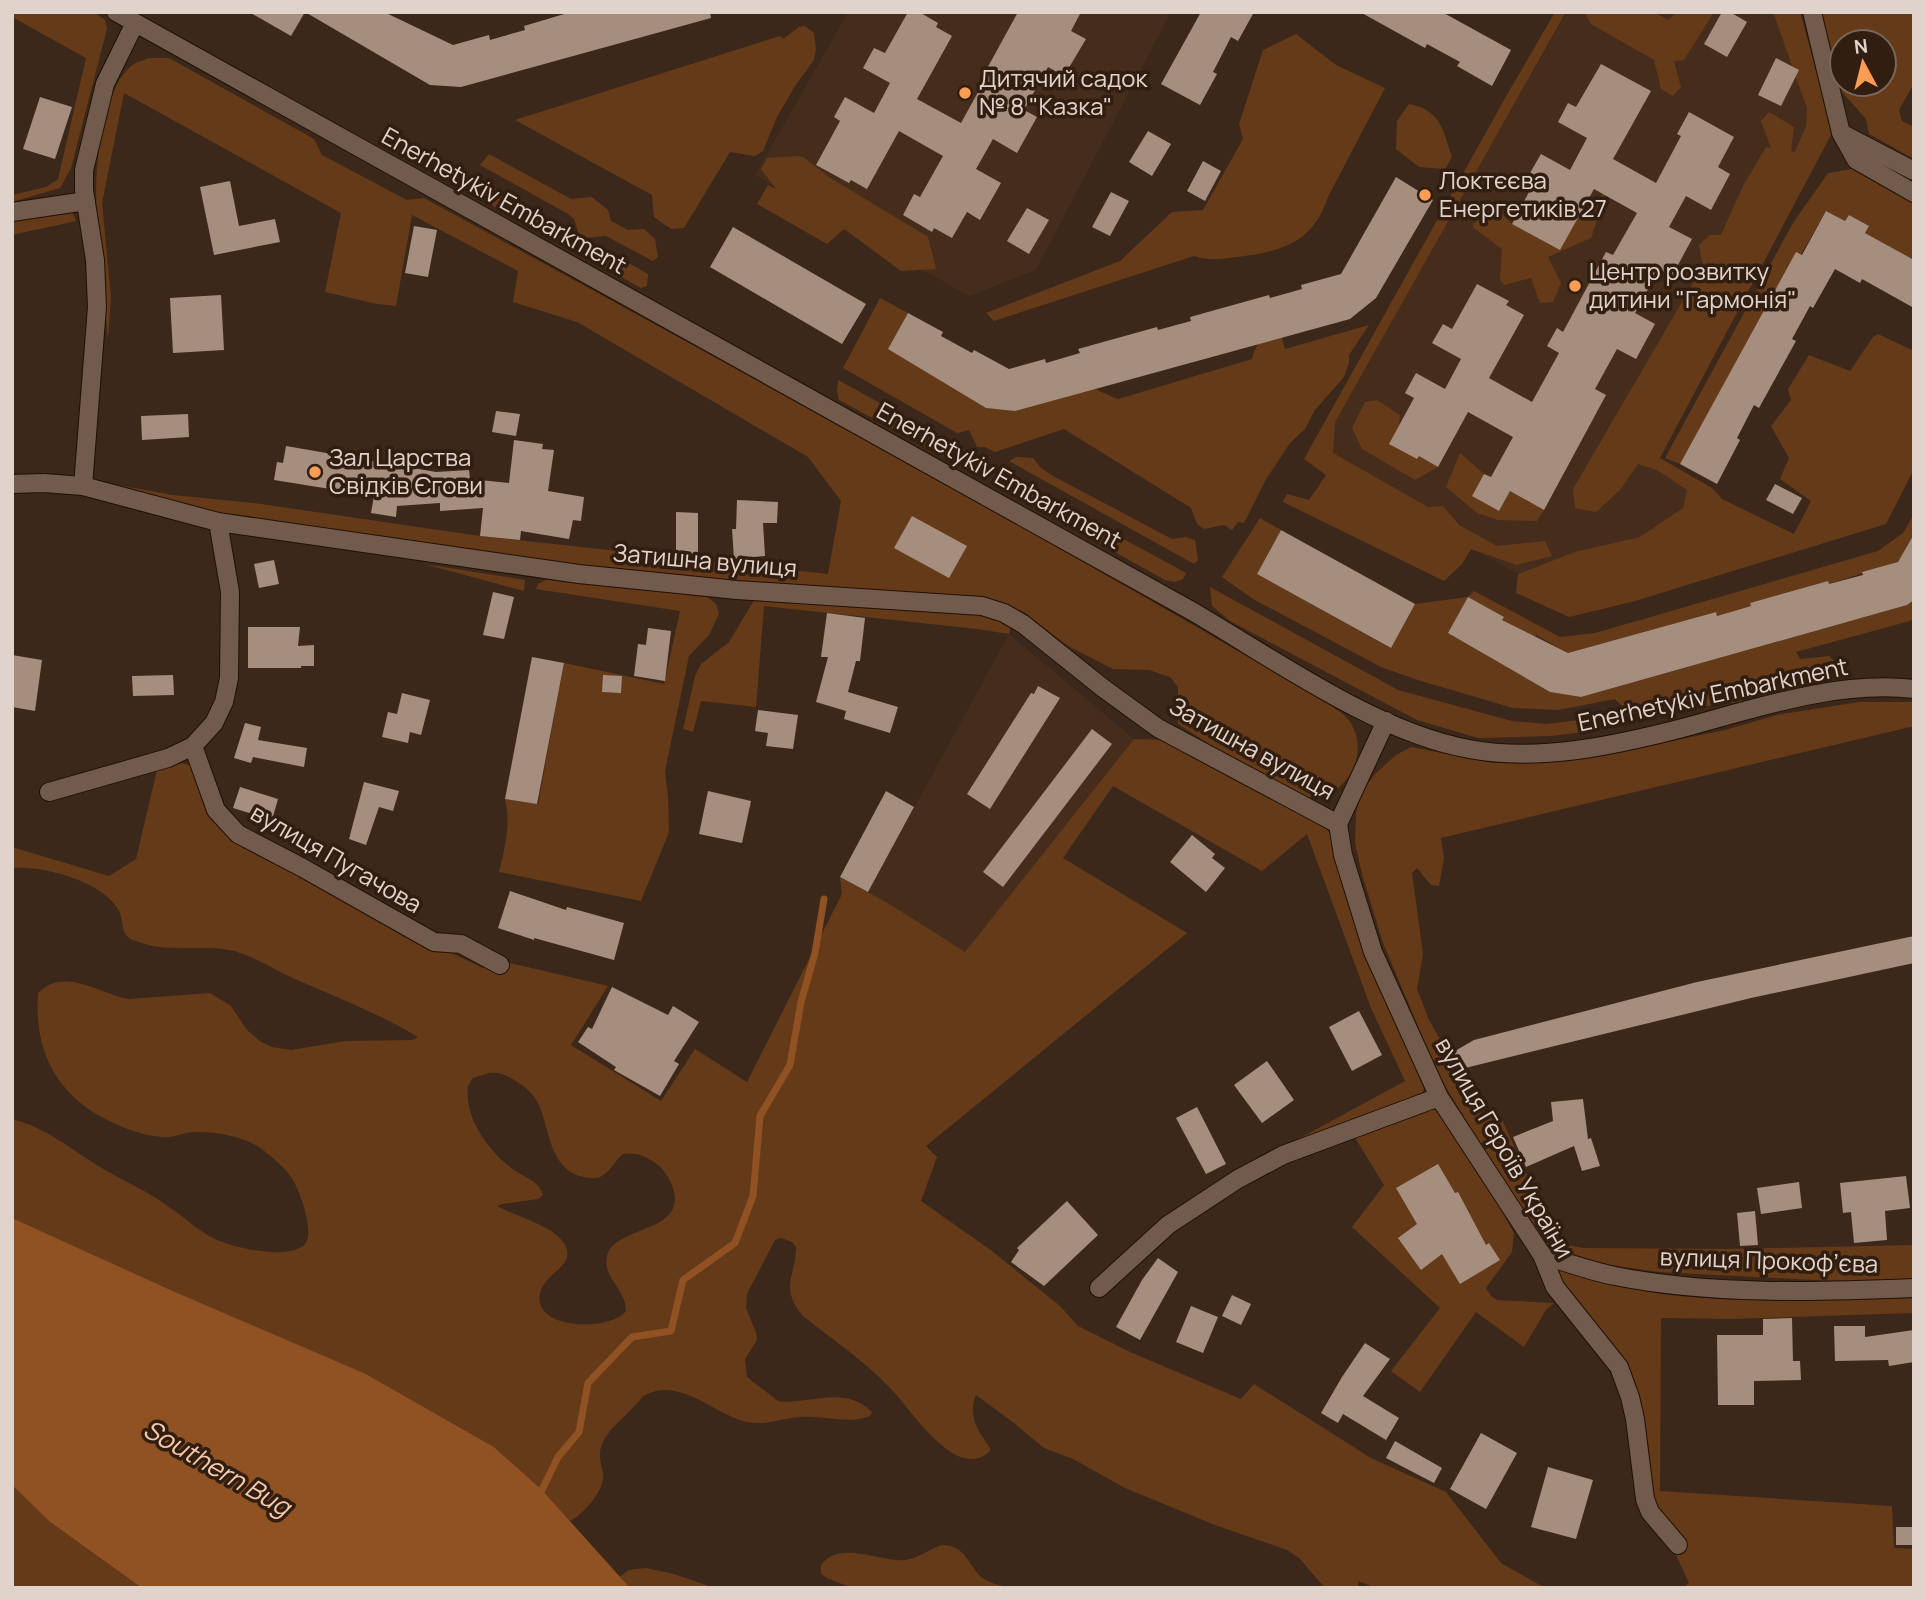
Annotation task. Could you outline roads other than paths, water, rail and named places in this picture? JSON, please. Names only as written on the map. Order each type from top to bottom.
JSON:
[{"type":"street","name":"Enerhetykiv Embarkment","points":[[116,12],[1190,610],[1323,689],[1420,736],[1448,745],[1493,752],[1537,753],[1634,741],[1819,695],[1873,688],[1914,689]]},
{"type":"street","points":[[1812,12],[1841,133],[1856,160],[1914,192]]},
{"type":"street","points":[[83,486],[97,326],[97,282],[84,170],[95,119],[109,74],[135,23]]},
{"type":"street","points":[[1841,133],[1914,171]]},
{"type":"street","points":[[12,212],[86,201]]},
{"type":"street","name":"Затишна вулиця","points":[[12,484],[83,486],[218,522],[579,574],[737,590],[982,606],[1004,613],[1023,624],[1158,728],[1338,824]]},
{"type":"street","points":[[49,792],[168,758],[193,746],[214,723],[225,702],[229,678],[230,592],[218,522]]},
{"type":"street","points":[[1338,824],[1386,721]]},
{"type":"street","name":"вулиця Пугачова","points":[[193,746],[216,810],[238,834],[433,942],[461,944],[500,965]]},
{"type":"street","name":"вулиця Героїв України","points":[[1338,824],[1343,855],[1373,952],[1439,1097],[1542,1255],[1555,1287],[1607,1349],[1622,1373],[1635,1419],[1645,1499],[1650,1512],[1678,1545]]},
{"type":"street","points":[[1099,1288],[1168,1225],[1238,1179],[1283,1155],[1439,1097]]},
{"type":"street","name":"вулиця Прокофʼєва","points":[[1542,1255],[1613,1276],[1678,1286],[1794,1290],[1914,1288]]},
{"type":"water","name":"Southern Bug","points":[[12,1218],[366,1374],[494,1447],[542,1490],[630,1588],[142,1588],[50,1522],[12,1485]]},
{"type":"waterway","points":[[539,1496],[558,1457],[579,1432],[588,1383],[632,1337],[671,1331],[683,1280],[735,1243],[753,1196],[760,1116],[790,1065],[824,899]]},
{"type":"place","name":"Дитячий садок № 8 \"Казка\"","points":[[965,93]]},
{"type":"place","name":"Локтєєва Енергетиків 27","points":[[1425,195]]},
{"type":"place","name":"Центр розвитку дитини \"Гармонія\"","points":[[1575,286]]},
{"type":"place","name":"Зал Царства Свідків Єгови","points":[[315,472]]}]
